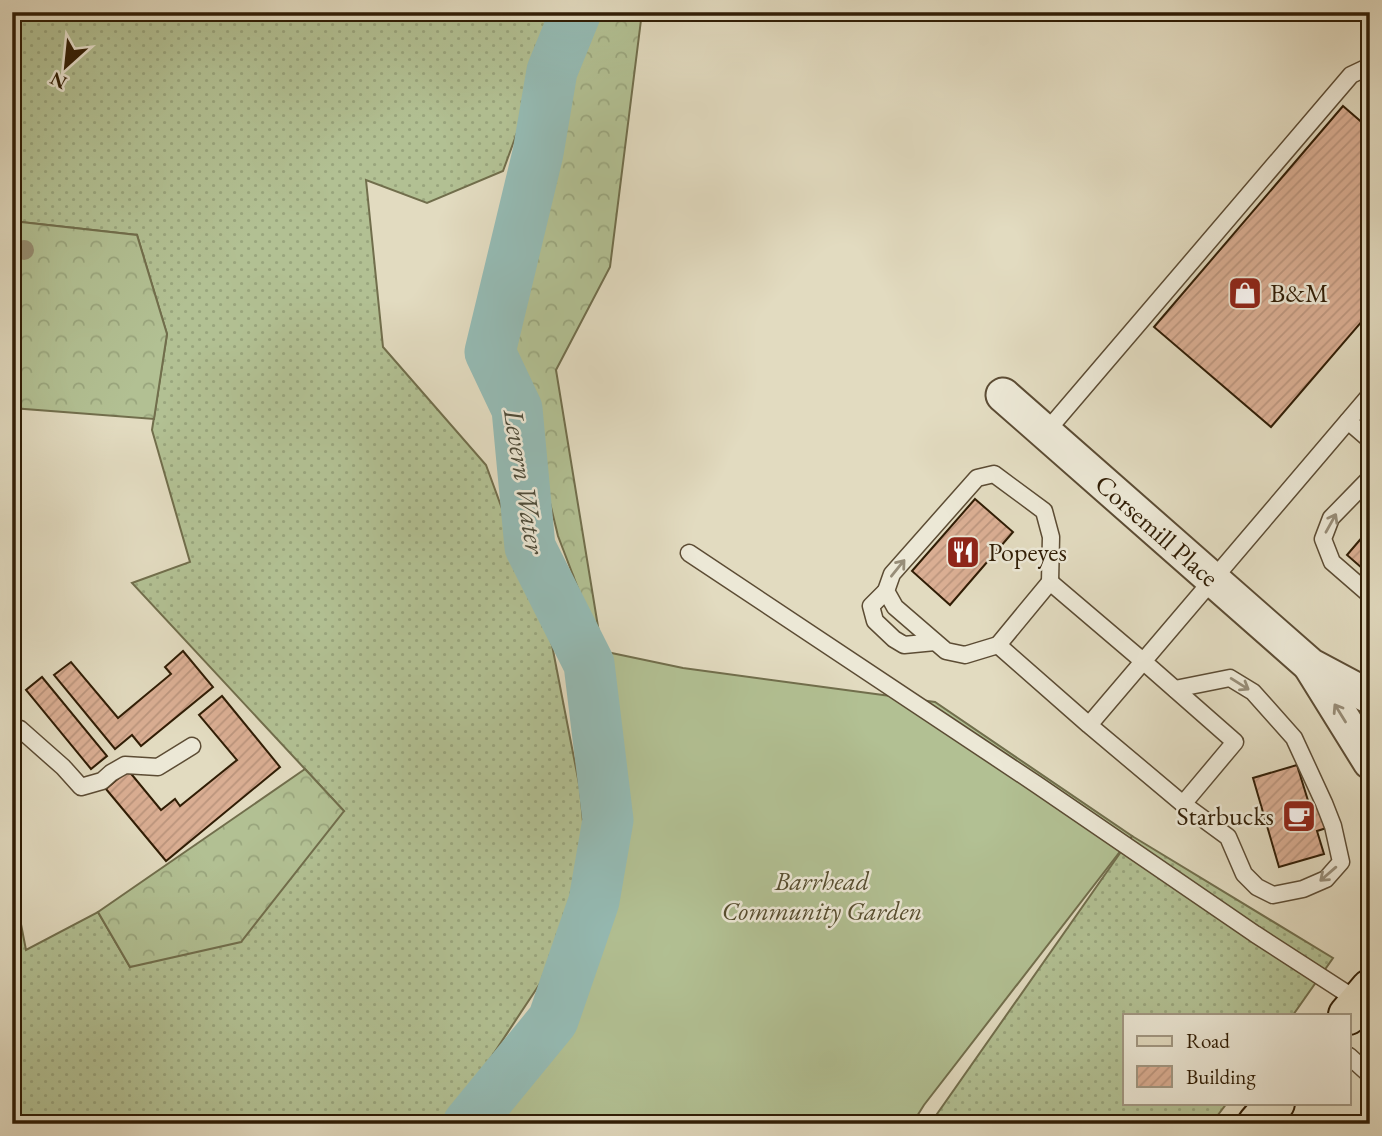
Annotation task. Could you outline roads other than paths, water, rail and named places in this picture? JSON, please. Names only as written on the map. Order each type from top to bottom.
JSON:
[{"type":"main road","points":[[1257,1124],[1274,1104]]},
{"type":"street","name":"Corsemill Place","points":[[1003,396],[1310,665],[1370,697]]},
{"type":"street","name":"Corsemill Place","points":[[1310,665],[1370,762]]},
{"type":"lane","points":[[1045,433],[1351,75],[1370,66]]},
{"type":"lane","points":[[1089,725],[1370,395]]},
{"type":"lane","points":[[1348,421],[1370,440]]},
{"type":"lane","points":[[886,591],[895,607],[946,651],[965,655],[998,645],[1050,583],[1051,537],[1044,511],[994,474],[978,478],[892,574],[886,591],[871,606],[875,621],[904,645],[935,642]]},
{"type":"lane","points":[[1370,478],[1331,518],[1323,538],[1332,562],[1370,595]]},
{"type":"lane","points":[[688,553],[1021,773],[1359,1002]]},
{"type":"lane","points":[[1050,583],[1235,742],[1183,804]]},
{"type":"lane","points":[[998,645],[1183,804],[1228,836],[1244,874],[1257,887],[1273,895],[1303,889],[1326,879],[1341,862],[1324,803],[1294,738],[1253,692],[1230,678],[1175,689]]},
{"type":"lane","points":[[12,727],[20,729],[81,787],[102,781],[125,765],[158,767],[192,746]]},
{"type":"lane","points":[[1350,1057],[1370,1075]]},
{"type":"waterway","name":"Levern Water","points":[[468,1124],[553,1020],[594,901],[608,820],[589,664],[530,547],[517,409],[490,352],[538,153],[552,71],[576,12]]},
{"type":"place","name":"B&M","points":[[1245,293]]},
{"type":"place","name":"Popeyes","points":[[963,552]]},
{"type":"place","name":"Starbucks","points":[[1299,816]]},
{"type":"park label","name":"Barrhead Community Garden","points":[[822,896]]}]
